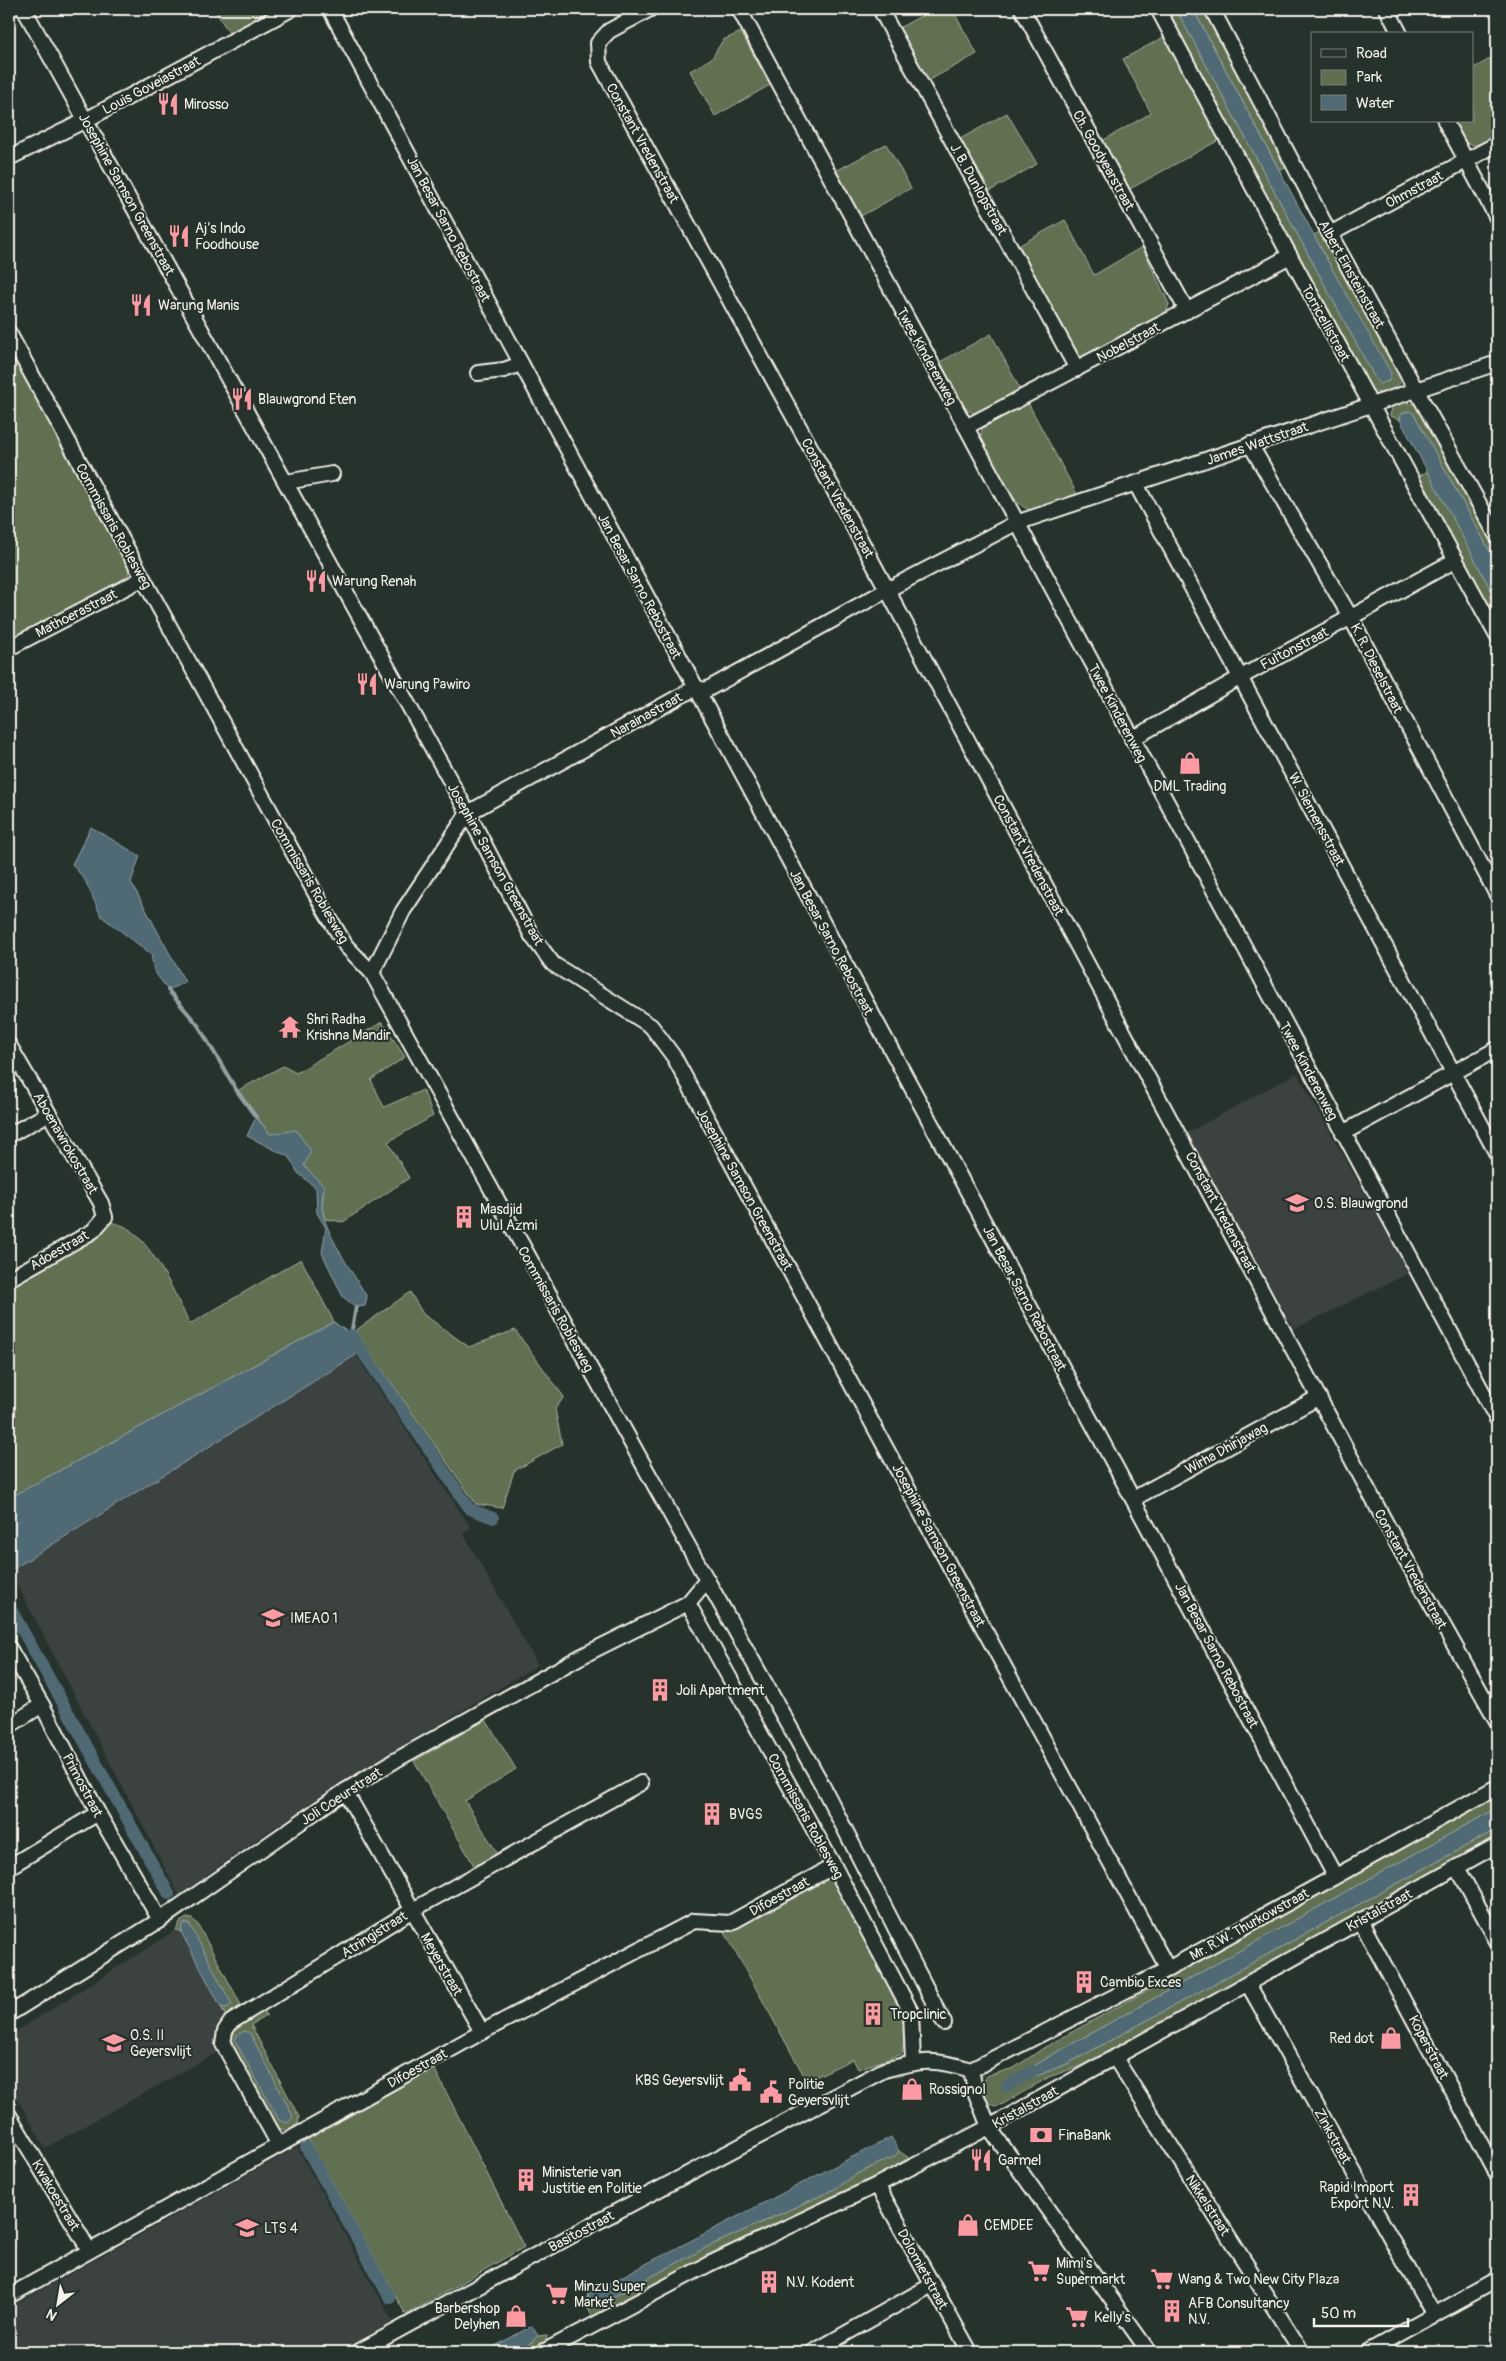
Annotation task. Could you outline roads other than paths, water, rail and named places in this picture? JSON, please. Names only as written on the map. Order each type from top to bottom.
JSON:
[{"type":"street","name":"Josephine Samson Greenstraat","points":[[24,9],[468,813],[532,936],[553,964],[652,1026],[674,1057],[1168,1968]]},
{"type":"street","name":"Louis Goveiastraat","points":[[9,158],[86,120],[292,9]]},
{"type":"street","name":"Jan Besar Sarno Rebostraat","points":[[330,9],[1335,1876]]},
{"type":"street","name":"Constant Vredenstraat","points":[[650,9],[610,31],[598,43],[599,62],[887,590],[1389,1529],[1497,1721]]},
{"type":"street","name":"Twee Kinderenweg","points":[[739,9],[966,427],[1132,740],[1497,1418]]},
{"type":"street","name":"J. B. Dunlopstraat","points":[[880,9],[1077,369]]},
{"type":"street","name":"Ch. Goodyearstraat","points":[[1022,9],[1187,311]]},
{"type":"street","name":"Torricellistraat","points":[[1158,9],[1497,636]]},
{"type":"street","name":"Albert Einsteinstraat","points":[[1212,9],[1330,234],[1497,536]]},
{"type":"street","points":[[1387,9],[1399,32]]},
{"type":"street","points":[[1446,122],[1497,218]]},
{"type":"street","name":"Ohmstraat","points":[[1330,234],[1497,144]]},
{"type":"street","name":"Nobelstraat","points":[[966,427],[1290,256]]},
{"type":"street","name":"Commissaris Roblesweg","points":[[9,333],[324,909],[346,946],[372,973],[819,1779],[944,2022]]},
{"type":"street","name":"James Wattstraat","points":[[1016,523],[1497,363]]},
{"type":"street","points":[[478,373],[504,370],[521,364]]},
{"type":"street","name":"K. R. Dieselstraat","points":[[1250,444],[1351,618],[1497,895]]},
{"type":"street","points":[[286,482],[332,474]]},
{"type":"street","name":"W. Siemensstraat","points":[[1136,484],[1497,1154]]},
{"type":"street","name":"Narainastraat","points":[[372,973],[403,911],[468,813],[695,688],[706,690],[887,590],[1016,523]]},
{"type":"street","name":"Fultonstraat","points":[[1132,740],[1241,677],[1456,560]]},
{"type":"street","name":"Mathoerastraat","points":[[9,648],[142,579]]},
{"type":"street","name":"Aboenawrokostraat","points":[[9,1045],[100,1203],[105,1217]]},
{"type":"street","points":[[1343,1133],[1497,1050]]},
{"type":"street","points":[[9,1136],[48,1114]]},
{"type":"street","name":"Adoestraat","points":[[9,1279],[92,1231],[105,1217]]},
{"type":"street","name":"Wirha Dhirjawag","points":[[1133,1498],[1319,1396]]},
{"type":"street","points":[[688,1603],[707,1580]]},
{"type":"street","name":"Commissaris Roblesweg","points":[[688,1603],[834,1866],[910,2012],[913,2062]]},
{"type":"street","name":"Joli Coeurstraat","points":[[9,2014],[160,1920],[345,1791],[499,1700],[688,1603]]},
{"type":"street","name":"Primostraat","points":[[9,1648],[42,1705],[98,1814],[160,1920]]},
{"type":"street","points":[[9,1726],[42,1705]]},
{"type":"street","name":"Atringistraat","points":[[279,2145],[223,2044],[225,2031],[231,2022],[411,1911],[642,1783]]},
{"type":"street","name":"Mr. R.W. Thurkowstraat","points":[[971,2070],[1168,1968],[1497,1787]]},
{"type":"street","name":"Meyerstraat","points":[[345,1791],[411,1911],[482,2032]]},
{"type":"street","points":[[9,1867],[98,1814]]},
{"type":"street","name":"Kristalstraat","points":[[543,2352],[710,2264],[877,2185],[989,2127],[1497,1845]]},
{"type":"street","name":"Difoestraat","points":[[9,2296],[482,2032],[694,1921],[730,1923],[834,1866]]},
{"type":"street","points":[[1457,1867],[1497,1941]]},
{"type":"street","name":"Koperstraat","points":[[1360,1920],[1497,2174]]},
{"type":"street","name":"Zinkstraat","points":[[1248,1984],[1434,2315]]},
{"type":"street","name":"Nikkelstraat","points":[[1114,2058],[1302,2352]]},
{"type":"street","points":[[913,2062],[927,2060],[946,2062],[971,2070],[976,2094],[989,2127],[1149,2352]]},
{"type":"street","name":"Basitostraat","points":[[358,2352],[557,2243],[884,2070],[913,2062]]},
{"type":"street","name":"Kwakoestraat","points":[[9,2115],[89,2250]]},
{"type":"street","name":"Dolomietstraat","points":[[877,2185],[970,2352]]},
{"type":"street","points":[[1367,2352],[1497,2280]]},
{"type":"street","points":[[812,2352],[932,2285]]},
{"type":"water","points":[[1176,9],[1193,9],[1331,267],[1391,373],[1389,381],[1379,384],[1376,380]]},
{"type":"water","points":[[1409,411],[1414,414],[1497,564],[1497,601],[1400,420],[1401,414]]},
{"type":"water","points":[[91,827],[140,856],[131,882],[185,982],[168,990],[154,971],[151,954],[101,916],[85,880],[72,864]]},
{"type":"water","points":[[256,1117],[270,1134],[296,1130],[311,1151],[304,1166],[324,1186],[323,1216],[347,1265],[367,1297],[365,1306],[356,1307],[343,1297],[322,1253],[326,1228],[317,1213],[316,1188],[298,1173],[289,1157],[247,1136]]},
{"type":"water","points":[[334,1322],[351,1335],[356,1355],[10,1571],[9,1575],[9,1498]]},
{"type":"water","points":[[1497,1808],[1497,1829],[1067,2064],[1021,2082],[1019,2076],[1050,2056]]},
{"type":"water","points":[[186,1923],[190,1925],[232,2005],[226,2008],[221,2007],[181,1932],[182,1925]]},
{"type":"water","points":[[244,2031],[250,2033],[289,2108],[293,2117],[288,2123],[279,2120],[235,2041],[237,2035]]},
{"type":"water","points":[[891,2137],[899,2151],[895,2156],[854,2175],[835,2189],[707,2247],[592,2308],[588,2294]]},
{"type":"water","points":[[532,2326],[538,2336],[526,2346],[507,2351],[484,2352]]},
{"type":"waterway","points":[[168,990],[198,1025],[237,1091],[256,1117]]},
{"type":"waterway","points":[[351,1335],[356,1307]]},
{"type":"waterway","points":[[336,1343],[351,1335],[470,1509],[493,1518]]},
{"type":"waterway","points":[[9,1606],[169,1894]]},
{"type":"waterway","points":[[1007,2086],[1033,2071]]},
{"type":"waterway","points":[[306,2147],[390,2298]]},
{"type":"place","name":"Mirosso","points":[[168,104]]},
{"type":"place","name":"Aj’s Indo Foodhouse","points":[[179,236]]},
{"type":"place","name":"Warung Manis","points":[[141,305]]},
{"type":"place","name":"Blauwgrond Eten","points":[[242,399]]},
{"type":"place","name":"Warung Renah","points":[[316,581]]},
{"type":"place","name":"Warung Pawiro","points":[[367,684]]},
{"type":"place","name":"DML Trading","points":[[1190,763]]},
{"type":"place","name":"Shri Radha Krishna Mandir","points":[[290,1027]]},
{"type":"place","name":"O.S. Blauwgrond","points":[[1297,1203]]},
{"type":"place","name":"Masdjid Ulul Azmi","points":[[464,1217]]},
{"type":"place","name":"IMEAO 1","points":[[273,1618]]},
{"type":"place","name":"Joli Apartment","points":[[660,1690]]},
{"type":"place","name":"BVGS","points":[[712,1814]]},
{"type":"place","name":"Cambio Exces","points":[[1084,1982]]},
{"type":"place","name":"Tropclinic","points":[[873,2014]]},
{"type":"place","name":"Red dot","points":[[1391,2038]]},
{"type":"place","name":"O.S. II Geyersvlijt","points":[[114,2043]]},
{"type":"place","name":"KBS Geyersvlijt","points":[[740,2080]]},
{"type":"place","name":"Rossignol","points":[[912,2089]]},
{"type":"place","name":"Politie Geyersvlijt","points":[[771,2092]]},
{"type":"place","name":"FinaBank","points":[[1041,2135]]},
{"type":"place","name":"Garmel","points":[[981,2160]]},
{"type":"place","name":"Ministerie van Justitie en Politie","points":[[526,2180]]},
{"type":"place","name":"Rapid Import Export N.V.","points":[[1411,2195]]},
{"type":"place","name":"CEMDEE","points":[[968,2225]]},
{"type":"place","name":"LTS 4","points":[[247,2228]]},
{"type":"place","name":"Mimi's Supermarkt","points":[[1039,2271]]},
{"type":"place","name":"Wang & Two New City Plaza","points":[[1162,2279]]},
{"type":"place","name":"N.V. Kodent","points":[[769,2282]]},
{"type":"place","name":"Minzu Super Market","points":[[557,2294]]},
{"type":"place","name":"AFB Consultancy N.V.","points":[[1172,2311]]},
{"type":"place","name":"Barbershop Delyhen","points":[[516,2316]]},
{"type":"place","name":"Kelly's","points":[[1077,2317]]}]
